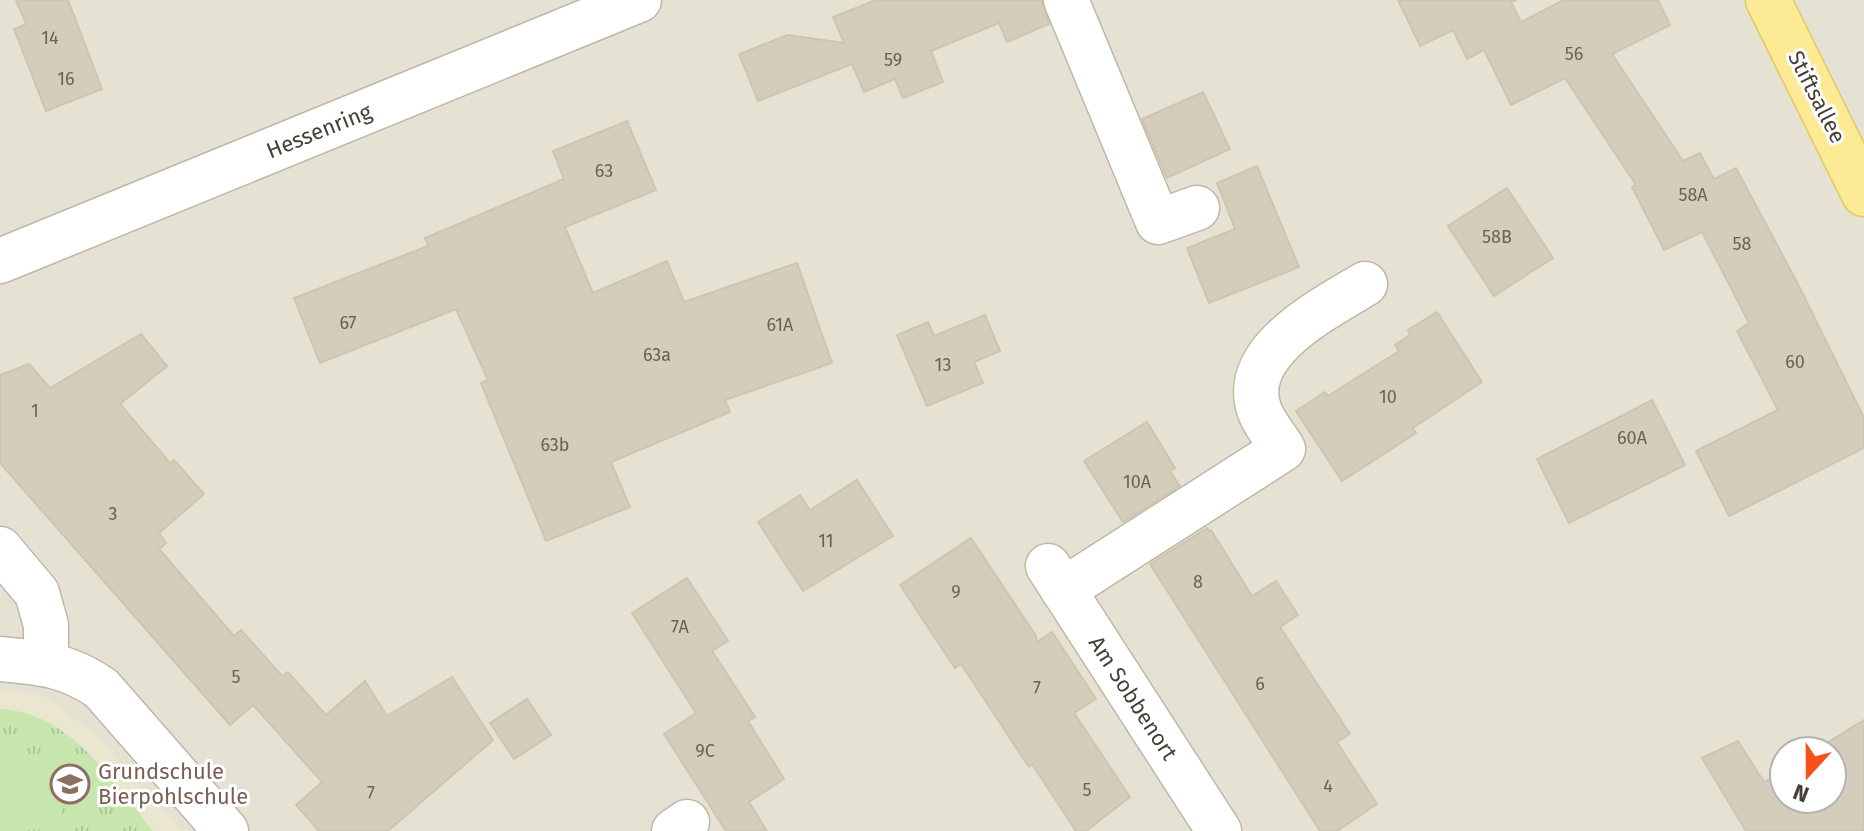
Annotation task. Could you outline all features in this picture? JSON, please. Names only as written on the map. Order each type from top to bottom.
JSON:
[{"type":"main road","name":"Stiftsallee","points":[[1768,0],[1864,194]]},
{"type":"street","name":"Hessenring","points":[[0,261],[639,0]]},
{"type":"street","points":[[1066,0],[1158,222],[1197,208]]},
{"type":"street","name":"Am Sobbenort","points":[[1219,831],[1055,577],[1283,449],[1260,411],[1256,382],[1270,354],[1300,323],[1365,284]]},
{"type":"street","points":[[0,549],[37,593],[46,625],[46,663]]},
{"type":"street","points":[[0,659],[46,663],[78,673],[101,688],[226,831]]},
{"type":"shaded area","points":[[0,0],[1864,0],[1864,831],[0,831]]},
{"type":"shaded area","name":"Grundschule Bierpohlschule","points":[[0,691],[43,695],[98,737],[181,831],[0,831]]},
{"type":"green space","name":"Grundschule Bierpohlschule","points":[[0,709],[25,713],[48,722],[69,736],[106,772],[153,831],[0,831]]},
{"type":"green space","points":[[57,753],[67,791],[58,829],[0,831],[0,761]]},
{"type":"building","points":[[16,0],[68,0],[102,89],[46,111],[14,29],[26,24]]},
{"type":"building","points":[[876,0],[1042,0],[1049,24],[1007,42],[999,23],[931,51],[943,82],[903,98],[895,79],[864,92],[852,64],[758,101],[739,54],[788,35],[844,43],[833,17]]},
{"type":"building","points":[[1398,0],[1516,0],[1511,2],[1521,22],[1564,0],[1658,0],[1670,25],[1612,54],[1683,161],[1700,153],[1714,179],[1736,168],[1864,418],[1864,448],[1729,516],[1696,451],[1778,410],[1737,331],[1749,323],[1702,232],[1664,250],[1632,187],[1636,185],[1565,78],[1511,105],[1484,50],[1467,59],[1453,30],[1420,46]]},
{"type":"building","points":[[1203,92],[1230,149],[1167,178],[1142,119]]},
{"type":"building","points":[[627,121],[656,190],[565,227],[593,293],[667,261],[684,302],[797,263],[832,363],[725,400],[730,412],[611,462],[630,507],[546,541],[481,383],[488,380],[456,309],[320,363],[294,298],[428,246],[425,238],[564,179],[553,151]]},
{"type":"building","points":[[1257,166],[1299,267],[1209,303],[1187,248],[1235,229],[1217,183]]},
{"type":"building","points":[[1507,188],[1553,258],[1494,296],[1448,226]]},
{"type":"building","points":[[1437,312],[1482,382],[1413,428],[1416,433],[1342,481],[1296,411],[1325,392],[1328,396],[1399,351],[1395,345],[1410,335],[1408,330]]},
{"type":"building","points":[[985,315],[1000,351],[974,362],[983,383],[927,406],[897,335],[928,322],[934,336]]},
{"type":"building","points":[[141,334],[167,366],[120,404],[170,463],[174,460],[204,494],[159,533],[166,543],[159,549],[234,636],[241,630],[282,676],[288,672],[326,715],[365,681],[387,716],[452,677],[493,740],[388,831],[319,831],[296,805],[322,782],[253,705],[230,725],[0,463],[0,375],[29,364],[50,388]]},
{"type":"building","points":[[1652,400],[1685,465],[1569,523],[1537,459]]},
{"type":"building","points":[[1147,422],[1175,468],[1170,471],[1180,486],[1123,522],[1084,461]]},
{"type":"building","points":[[857,480],[893,536],[803,591],[758,522],[800,495],[810,510]]},
{"type":"building","points":[[1207,528],[1252,596],[1276,581],[1298,615],[1280,627],[1350,734],[1337,742],[1377,804],[1337,831],[1320,831],[1150,564]]},
{"type":"building","points":[[971,538],[1037,642],[1052,632],[1096,699],[1074,713],[1130,797],[1086,831],[1076,831],[1032,764],[1029,767],[961,664],[955,668],[900,585]]},
{"type":"building","points":[[687,578],[728,641],[712,651],[755,717],[748,721],[784,779],[749,802],[767,831],[726,831],[664,734],[696,713],[632,613]]},
{"type":"building","points":[[527,699],[551,735],[514,759],[490,723]]},
{"type":"building","points":[[1864,720],[1864,831],[1746,831],[1702,758],[1738,741],[1764,782],[1768,780],[1768,815],[1848,815],[1848,735],[1840,735]]},
{"type":"place","name":"Grundschule Bierpohlschule","points":[[70,784]]}]
